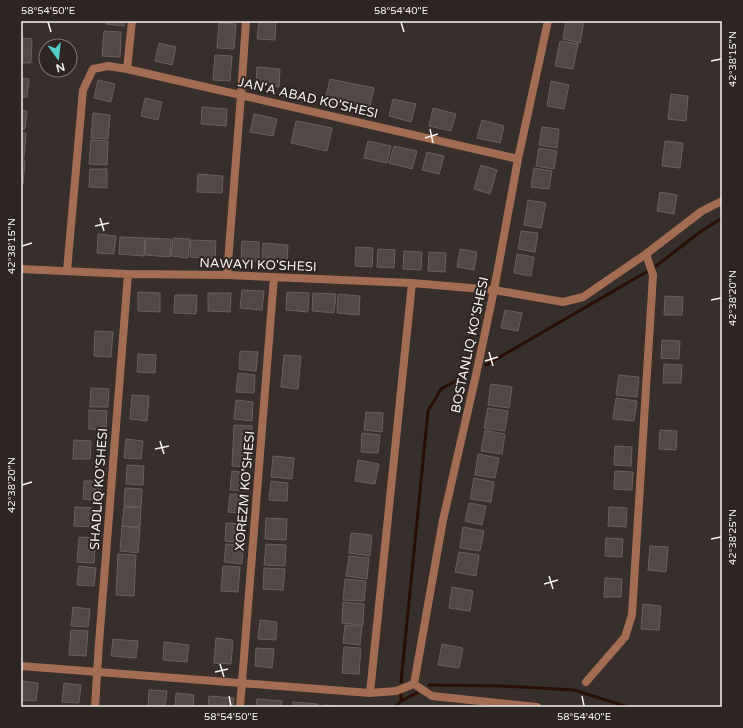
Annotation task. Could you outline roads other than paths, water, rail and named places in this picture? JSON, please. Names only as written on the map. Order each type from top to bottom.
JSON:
[{"type":"street","points":[[127,69],[132,21]]},
{"type":"street","points":[[227,275],[246,21]]},
{"type":"street","name":"BOSTANLIQ KO'SHESI","points":[[414,684],[443,520],[476,376],[494,290],[518,159],[548,21]]},
{"type":"street","name":"JAN'A ABAD KO'SHESI","points":[[67,271],[83,90],[93,69],[108,66],[127,69],[518,159]]},
{"type":"street","name":"NAWAYI KO'SHESI","points":[[21,269],[128,274],[227,275],[412,284],[494,290],[563,302],[583,297],[646,254],[702,211],[722,201]]},
{"type":"street","points":[[586,682],[625,637],[632,615],[654,275],[646,254]]},
{"type":"street","name":"SHADLIQ KO'SHESI","points":[[95,707],[128,274]]},
{"type":"street","name":"XOREZM KO'SHESI","points":[[240,707],[274,277]]},
{"type":"street","points":[[370,693],[412,284]]},
{"type":"street","points":[[21,666],[370,693],[396,691],[414,684],[432,696],[537,707]]},
{"type":"waterway","points":[[656,266],[700,232],[722,218]]},
{"type":"waterway","points":[[486,365],[648,271]]},
{"type":"waterway","points":[[401,682],[428,411],[441,389],[467,375]]},
{"type":"waterway","points":[[429,685],[502,686],[574,690],[628,707]]},
{"type":"waterway","points":[[395,707],[401,701],[417,693]]},
{"type":"waterway","points":[[401,694],[401,701]]}]
